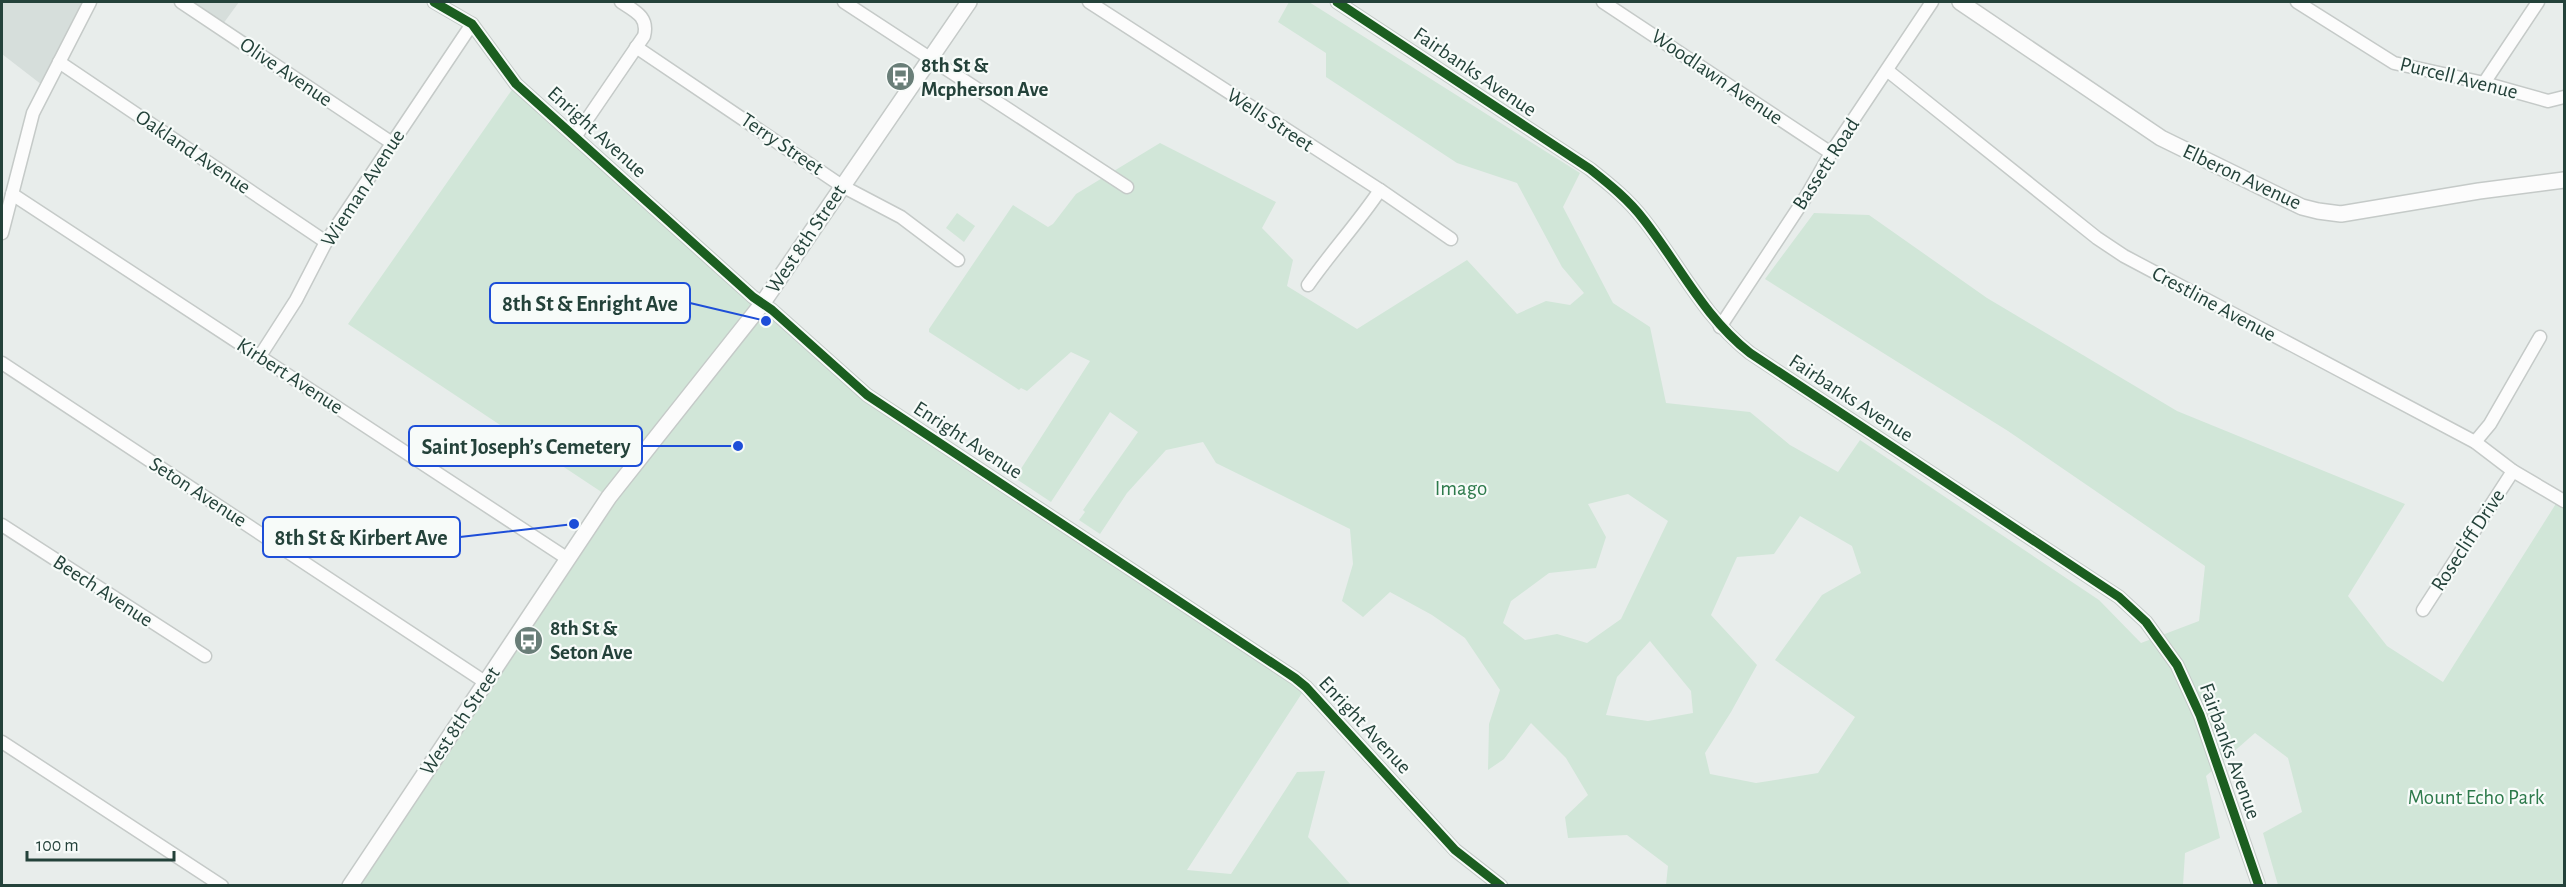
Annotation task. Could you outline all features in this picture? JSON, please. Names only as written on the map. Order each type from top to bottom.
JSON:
[{"type":"street","points":[[2,234],[4,214],[12,194],[33,113],[90,2]]},
{"type":"street","name":"Olive Avenue","points":[[180,2],[392,143]]},
{"type":"street","name":"Enright Avenue","points":[[434,2],[472,24],[516,84],[867,395],[1295,678],[1455,850],[1501,885]]},
{"type":"street","points":[[575,137],[644,36],[646,23],[640,14],[621,2]]},
{"type":"street","points":[[844,2],[1127,187]]},
{"type":"street","name":"West 8th Street","points":[[350,885],[609,497],[762,304],[969,2]]},
{"type":"street","name":"Wells Street","points":[[1089,2],[1380,190],[1451,239]]},
{"type":"street","name":"Fairbanks Avenue","points":[[1337,2],[1590,169],[1614,188],[1643,219],[1720,327],[1750,353],[2119,597],[2139,616],[2166,648],[2187,685],[2200,715],[2259,885]]},
{"type":"street","name":"Woodlawn Avenue","points":[[1604,2],[1831,153]]},
{"type":"street","name":"Bassett Road","points":[[1720,327],[1807,195],[1831,153],[1932,2]]},
{"type":"street","name":"Elberon Avenue","points":[[1960,2],[2161,138],[2302,207],[2318,212],[2341,214],[2479,191],[2565,180]]},
{"type":"street","name":"Purcell Avenue","points":[[2297,2],[2394,63],[2484,83],[2548,101],[2565,97]]},
{"type":"street","points":[[2484,83],[2538,2]]},
{"type":"street","name":"Wieman Avenue","points":[[260,356],[296,300],[326,242],[472,24]]},
{"type":"street","name":"Terry Street","points":[[636,47],[842,186],[901,217],[958,260]]},
{"type":"street","name":"Oakland Avenue","points":[[59,62],[326,242]]},
{"type":"street","name":"Crestline Avenue","points":[[1888,71],[2097,238],[2124,256],[2475,442],[2513,471],[2563,497]]},
{"type":"street","points":[[1308,285],[1324,262],[1357,224],[1380,190]]},
{"type":"street","name":"Kirbert Avenue","points":[[12,194],[568,559]]},
{"type":"street","points":[[2475,442],[2490,424],[2540,337]]},
{"type":"street","name":"Seton Avenue","points":[[2,363],[485,682]]},
{"type":"street","name":"Rosecliff Drive","points":[[2423,610],[2513,471]]},
{"type":"street","name":"Beech Avenue","points":[[2,525],[205,656]]},
{"type":"street","points":[[2,742],[222,885]]},
{"type":"shaded area","points":[[2,2],[90,2],[46,88],[2,54]]},
{"type":"shaded area","points":[[181,2],[239,2],[220,28]]},
{"type":"green space","points":[[1289,2],[1309,2],[1580,173],[1563,207],[1613,303],[1650,327],[1666,403],[1750,412],[1790,445],[1838,472],[1860,440],[2099,600],[2141,643],[2199,621],[2205,566],[2008,431],[1765,279],[1814,213],[1869,215],[1987,298],[2177,411],[2405,504],[2348,596],[2387,646],[2443,682],[2564,491],[2564,885],[2278,885],[2263,833],[2302,812],[2288,758],[2255,733],[2206,776],[2220,838],[2185,853],[2183,885],[1666,885],[1668,866],[1627,835],[1568,838],[1565,817],[1588,795],[1566,758],[1531,723],[1504,759],[1488,770],[1489,724],[1500,690],[1465,638],[1432,615],[1390,592],[1363,617],[1342,601],[1353,564],[1350,529],[1216,463],[1203,442],[1166,450],[1127,493],[1100,534],[1079,520],[1085,512],[1083,510],[1138,432],[1110,412],[1051,502],[1015,478],[1090,361],[1071,352],[1027,391],[1021,388],[1019,390],[929,332],[929,329],[1013,205],[1048,227],[1053,224],[1076,194],[1160,143],[1276,202],[1262,228],[1293,260],[1287,286],[1357,329],[1467,260],[1517,314],[1546,301],[1570,305],[1584,293],[1562,267],[1517,183],[1457,163],[1326,77],[1326,53],[1278,22]],"holes":[[[1628,494],[1668,521],[1621,619],[1587,643],[1557,634],[1525,640],[1503,623],[1511,601],[1549,573],[1596,568],[1606,537],[1588,504]],[[1800,516],[1852,546],[1861,573],[1822,595],[1775,660],[1855,717],[1818,773],[1756,783],[1710,774],[1705,753],[1757,665],[1711,615],[1737,557],[1774,554]],[[1650,641],[1691,691],[1693,713],[1648,721],[1606,715],[1617,677]]]},
{"type":"green space","points":[[516,84],[850,381],[1306,687],[1187,870],[1231,874],[1297,772],[1325,771],[1308,837],[1351,885],[350,885],[609,497],[348,324]]},
{"type":"green space","points":[[957,213],[975,226],[964,242],[946,228]]},
{"type":"cycle path","points":[[434,2],[472,24],[516,84],[753,297],[772,310],[867,395],[1306,687],[1455,850],[1501,886]]},
{"type":"cycle path","points":[[1337,2],[1590,169],[1611,186],[1644,220],[1719,324],[1750,353],[2119,597],[2146,622],[2177,665],[2200,715],[2259,886]]},
{"type":"place","name":"8th St & Mcpherson Ave","points":[[900,77]]},
{"type":"place","name":"8th St & Enright Ave","points":[[766,321]]},
{"type":"place","name":"Saint Joseph’s Cemetery","points":[[738,446]]},
{"type":"place","name":"8th St & Kirbert Ave","points":[[574,524]]},
{"type":"place","name":"8th St & Seton Ave","points":[[529,640]]},
{"type":"park label","name":"Imago","points":[[1461,488]]},
{"type":"park label","name":"Mount Echo Park","points":[[2476,797]]}]
